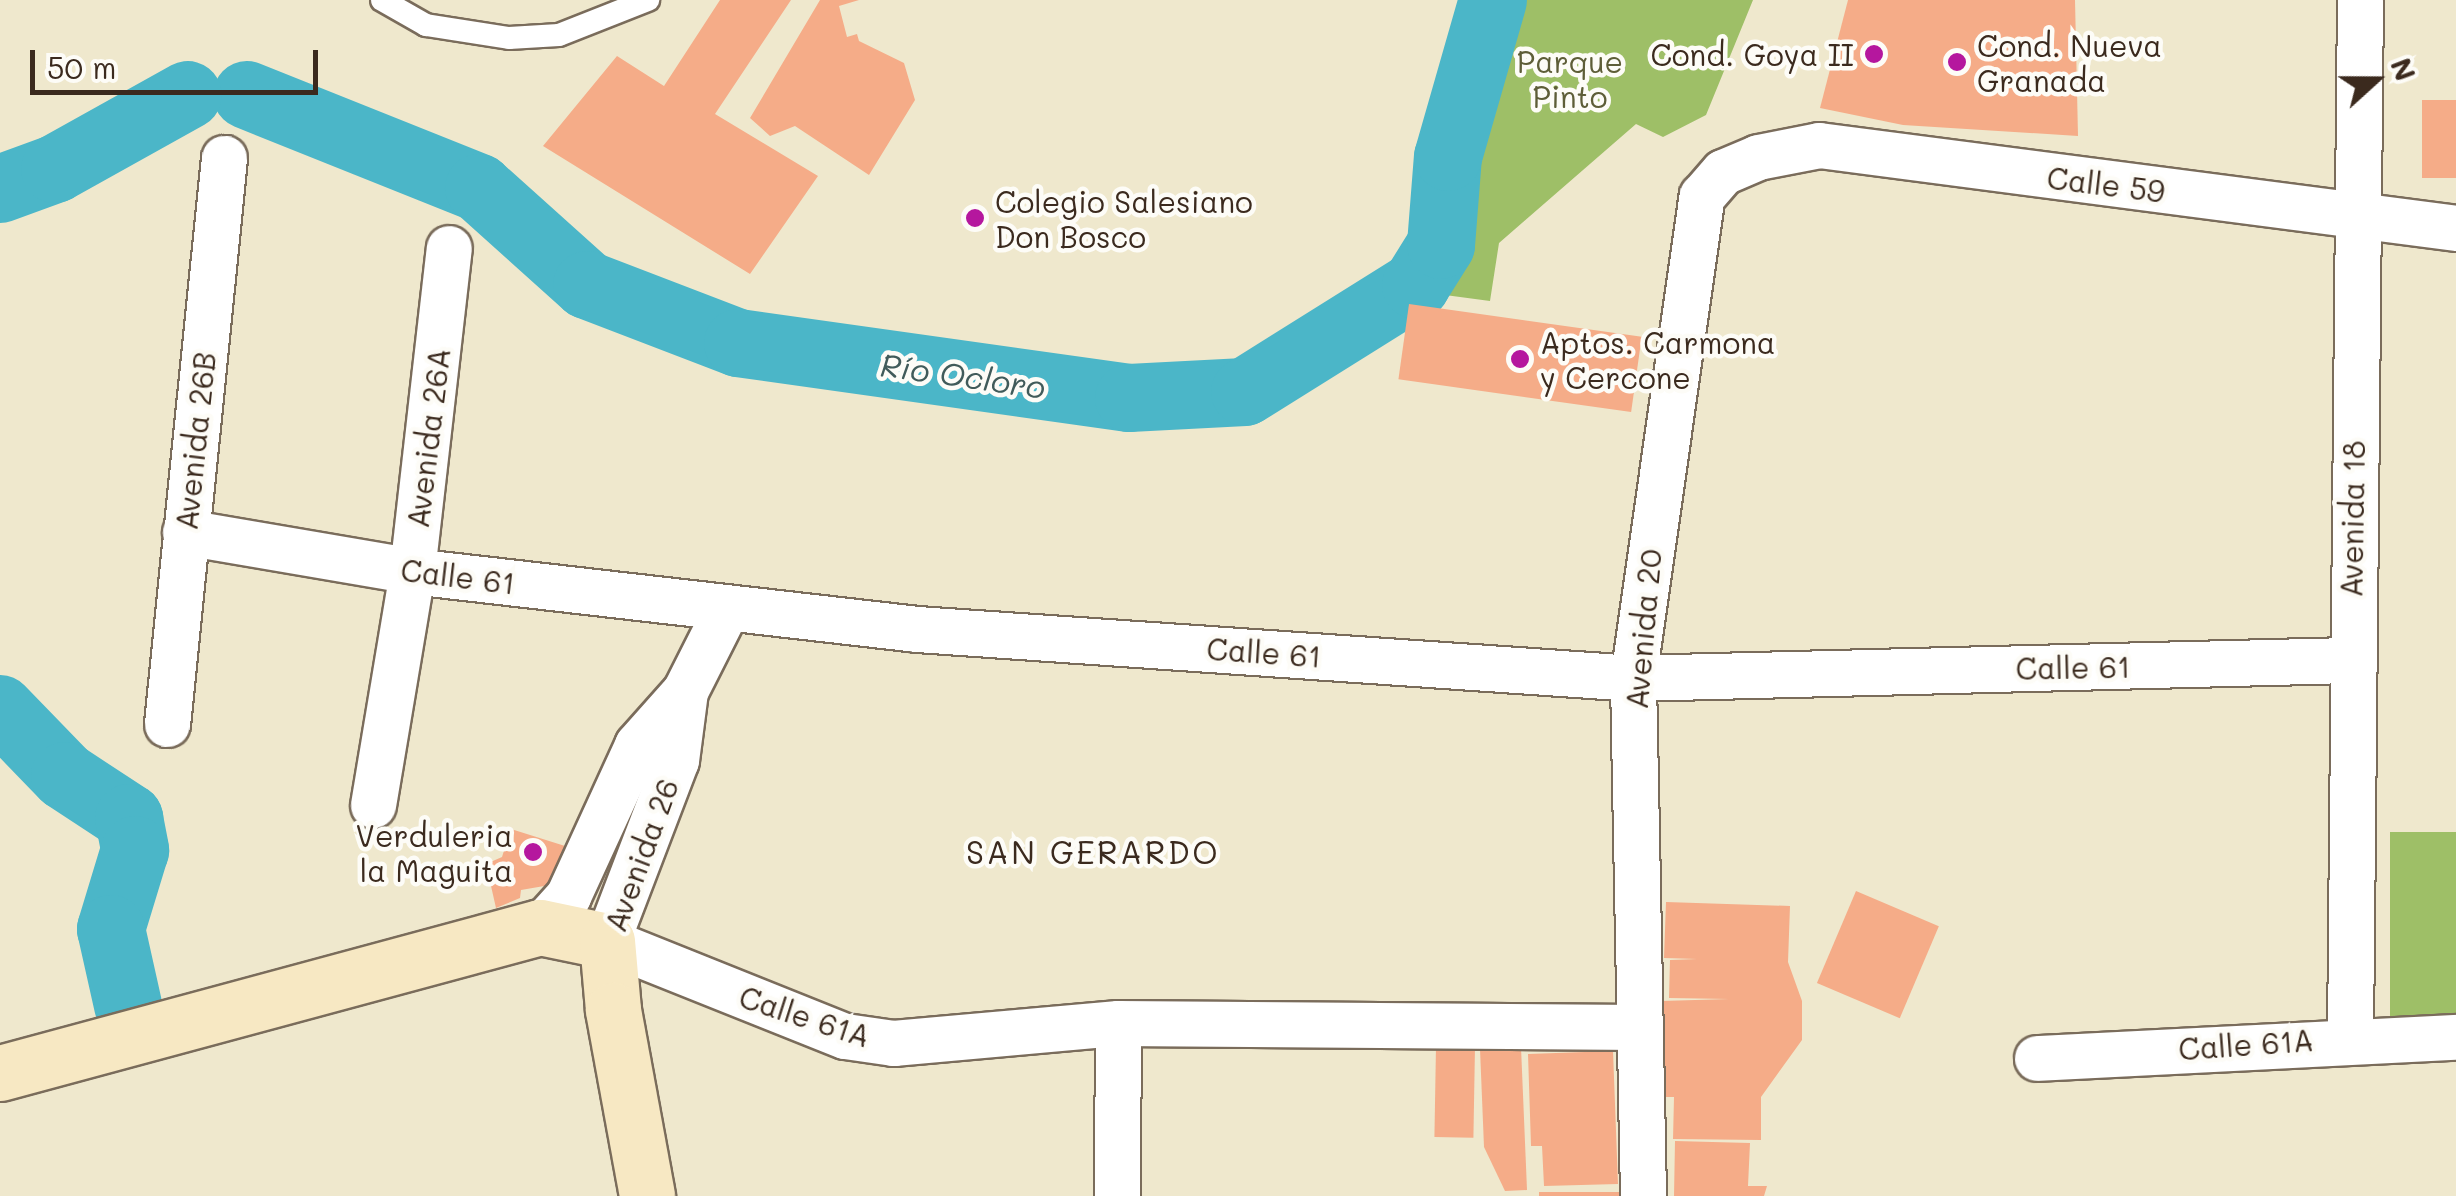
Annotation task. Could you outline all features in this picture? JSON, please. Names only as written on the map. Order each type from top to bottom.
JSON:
[{"type":"street","name":"Avenida 18","points":[[2350,1037],[2350,660],[2360,0]]},
{"type":"street","name":"Calle 59","points":[[1758,157],[1820,144],[2456,228]]},
{"type":"street","name":"Avenida 20","points":[[1643,1196],[1633,678],[1702,196],[1724,172],[1758,157]]},
{"type":"street","name":"Avenida 26B","points":[[167,724],[224,158]]},
{"type":"street","name":"Avenida 26A","points":[[374,805],[412,571],[449,248]]},
{"type":"street","name":"Calle 61","points":[[185,532],[412,571],[917,629],[1633,678],[2350,660]]},
{"type":"street","name":"Avenida 26","points":[[540,927],[568,896],[636,744],[685,691],[727,608]]},
{"type":"street","name":"Avenida 26","points":[[647,1196],[613,1010],[607,941],[676,760],[685,691]]},
{"type":"street","name":"Calle 61A","points":[[0,1073],[540,927],[607,941],[845,1036],[893,1043],[1118,1023],[1640,1027]]},
{"type":"street","points":[[1117,1196],[1118,1023]]},
{"type":"street","name":"Calle 61A","points":[[2036,1058],[2350,1037],[2456,1037]]},
{"type":"lane","points":[[382,0],[426,25],[508,38],[559,35],[648,0]]},
{"type":"green space","name":"Parque Pinto","points":[[1520,0],[1753,0],[1706,115],[1663,137],[1636,124],[1499,243],[1490,301],[1430,293],[1457,251],[1477,103],[1507,17]]},
{"type":"green space","points":[[2390,832],[2456,832],[2456,1018],[2390,1018]]},
{"type":"building","points":[[720,0],[791,0],[715,114],[818,176],[750,274],[543,146],[617,56],[664,86]]},
{"type":"building","points":[[820,0],[859,0],[839,6],[847,37],[857,34],[859,41],[904,63],[915,100],[869,175],[795,126],[770,136],[750,118]]},
{"type":"building","points":[[1848,0],[2075,0],[2078,136],[1903,125],[1820,108]]},
{"type":"building","points":[[2422,100],[2456,100],[2456,178],[2422,178]]},
{"type":"building","name":"Aptos. Carmona y Cercone","points":[[1409,304],[1642,337],[1631,412],[1398,379]]},
{"type":"building","points":[[511,829],[565,846],[550,885],[521,890],[520,898],[496,908],[486,864],[502,857]]},
{"type":"building","points":[[1856,891],[1939,926],[1900,1018],[1817,983]]},
{"type":"building","points":[[1666,902],[1790,906],[1788,962],[1802,1001],[1802,1040],[1761,1097],[1761,1140],[1673,1139],[1674,1097],[1661,1097],[1661,1001],[1729,999],[1669,998],[1670,960],[1697,959],[1664,958]]},
{"type":"building","points":[[1436,1046],[1475,1047],[1473,1138],[1434,1137]]},
{"type":"building","points":[[1521,1047],[1527,1190],[1505,1191],[1484,1147],[1480,1049]]},
{"type":"building","points":[[1613,1051],[1618,1184],[1544,1186],[1542,1146],[1531,1146],[1528,1054]]},
{"type":"building","points":[[1675,1141],[1750,1143],[1748,1186],[1767,1186],[1764,1196],[1674,1196]]},
{"type":"building","points":[[1539,1192],[1620,1192],[1620,1196],[1539,1196]]},
{"type":"waterway","name":"Río Ocloro","points":[[247,95],[479,188],[587,285],[738,343],[1129,398],[1245,392],[1416,285],[1441,245],[1448,157],[1493,0]]},
{"type":"waterway","name":"Río Ocloro","points":[[0,189],[55,169],[188,95]]},
{"type":"waterway","name":"Río Ocloro","points":[[0,709],[65,776],[129,818],[135,850],[111,929],[128,1005]]},
{"type":"place","name":"Cond. Goya II","points":[[1874,54]]},
{"type":"place","name":"Cond. Nueva Granada","points":[[1957,62]]},
{"type":"place","name":"Colegio Salesiano Don Bosco","points":[[975,218]]},
{"type":"place","name":"Aptos. Carmona y Cercone","points":[[1520,359]]},
{"type":"place","name":"Verduleria la Maguita","points":[[533,852]]},
{"type":"district","name":"SAN GERARDO","points":[[1093,851]]}]
